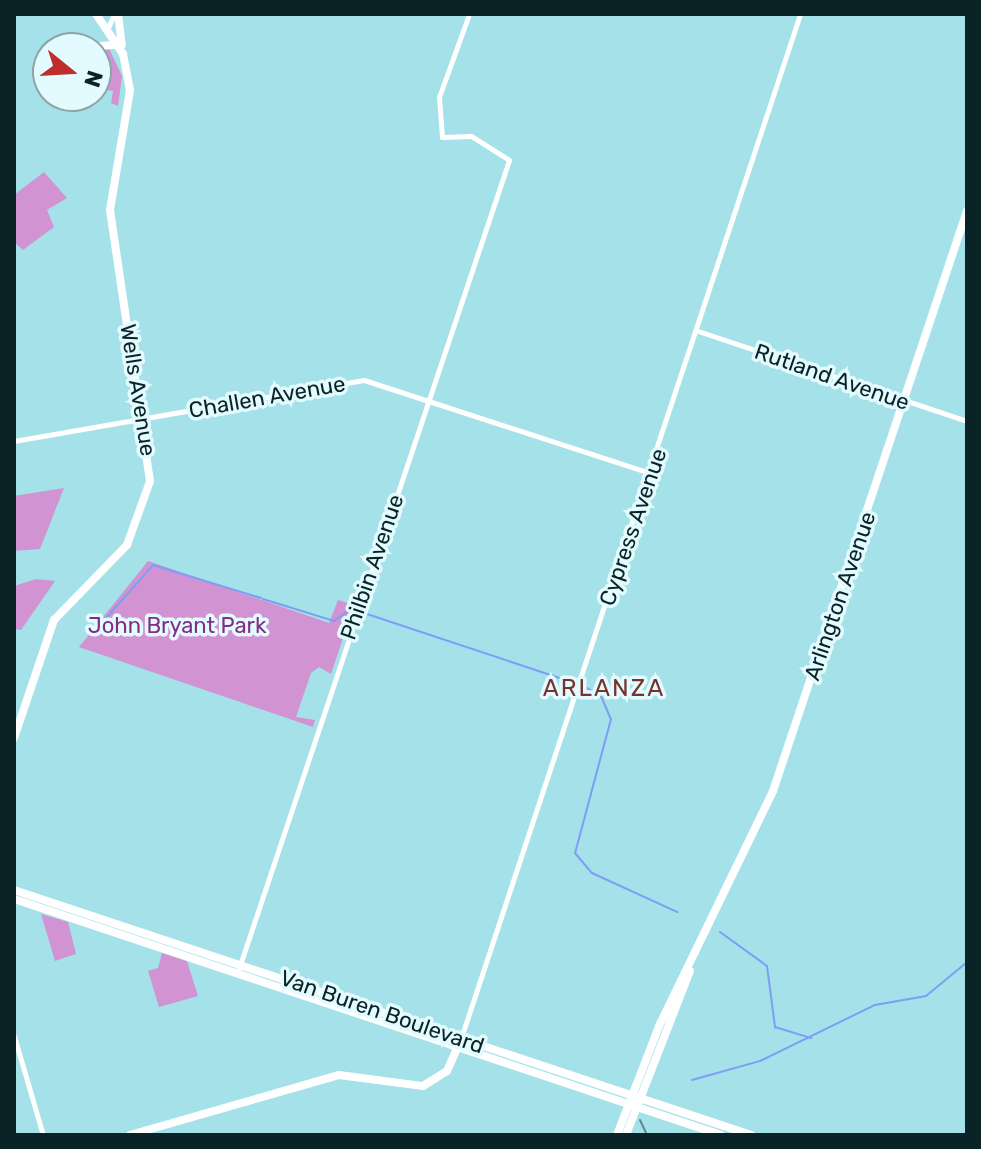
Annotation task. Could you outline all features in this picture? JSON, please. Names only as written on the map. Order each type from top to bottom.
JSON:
[{"type":"main road","name":"Wells Avenue","points":[[14,738],[54,620],[122,551],[139,523],[150,481],[110,210],[129,108],[122,51],[96,14]]},
{"type":"main road","points":[[116,14],[122,51]]},
{"type":"main road","points":[[112,43],[122,51]]},
{"type":"main road","name":"Arlington Avenue","points":[[617,1135],[773,791],[967,211]]},
{"type":"main road","name":"Van Buren Boulevard","points":[[14,894],[633,1101],[751,1135]]},
{"type":"main road","name":"Van Buren Boulevard","points":[[14,894],[54,903],[238,969]]},
{"type":"main road","name":"Arlington Avenue","points":[[626,1135],[633,1101],[675,994],[690,971]]},
{"type":"main road","points":[[672,1016],[675,994]]},
{"type":"main road","points":[[130,1135],[339,1075],[423,1086],[447,1071],[459,1043]]},
{"type":"main road","name":"Van Buren Boulevard","points":[[459,1043],[525,1070],[588,1081],[721,1135]]},
{"type":"street","points":[[108,28],[116,14]]},
{"type":"street","name":"Philbin Avenue","points":[[238,969],[509,160],[471,136],[442,137],[439,97],[469,14]]},
{"type":"street","name":"Cypress Avenue","points":[[459,1043],[651,473],[800,14]]},
{"type":"street","name":"Rutland Avenue","points":[[698,331],[967,421]]},
{"type":"street","name":"Challen Avenue","points":[[14,441],[364,380],[651,473]]},
{"type":"street","points":[[14,1036],[43,1135]]},
{"type":"green space","points":[[112,55],[122,76],[118,106],[112,103]]},
{"type":"green space","points":[[44,172],[67,198],[47,210],[54,227],[23,250],[14,242],[14,195]]},
{"type":"green space","points":[[64,488],[40,549],[14,551],[14,496]]},
{"type":"green space","name":"John Bryant Park","points":[[148,561],[329,623],[338,600],[354,605],[331,674],[319,667],[311,673],[296,717],[315,720],[313,727],[79,647]]},
{"type":"green space","points":[[36,579],[55,581],[21,630],[14,629],[14,586]]},
{"type":"green space","points":[[41,914],[68,922],[76,954],[55,961]]},
{"type":"green space","points":[[162,953],[187,961],[198,996],[159,1007],[148,971],[158,968]]},
{"type":"waterway","points":[[106,618],[153,565],[261,598]]},
{"type":"waterway","points":[[263,599],[334,621],[351,609]]},
{"type":"waterway","points":[[364,613],[571,682]]},
{"type":"waterway","points":[[587,688],[601,696],[611,719],[575,853],[592,873],[677,912]]},
{"type":"waterway","points":[[720,932],[767,966],[775,1027],[811,1038]]},
{"type":"waterway","points":[[692,1080],[760,1061],[875,1005],[926,996],[967,962]]},
{"type":"railway","points":[[640,1120],[647,1135]]},
{"type":"district","name":"ARLANZA","points":[[604,689]]}]
